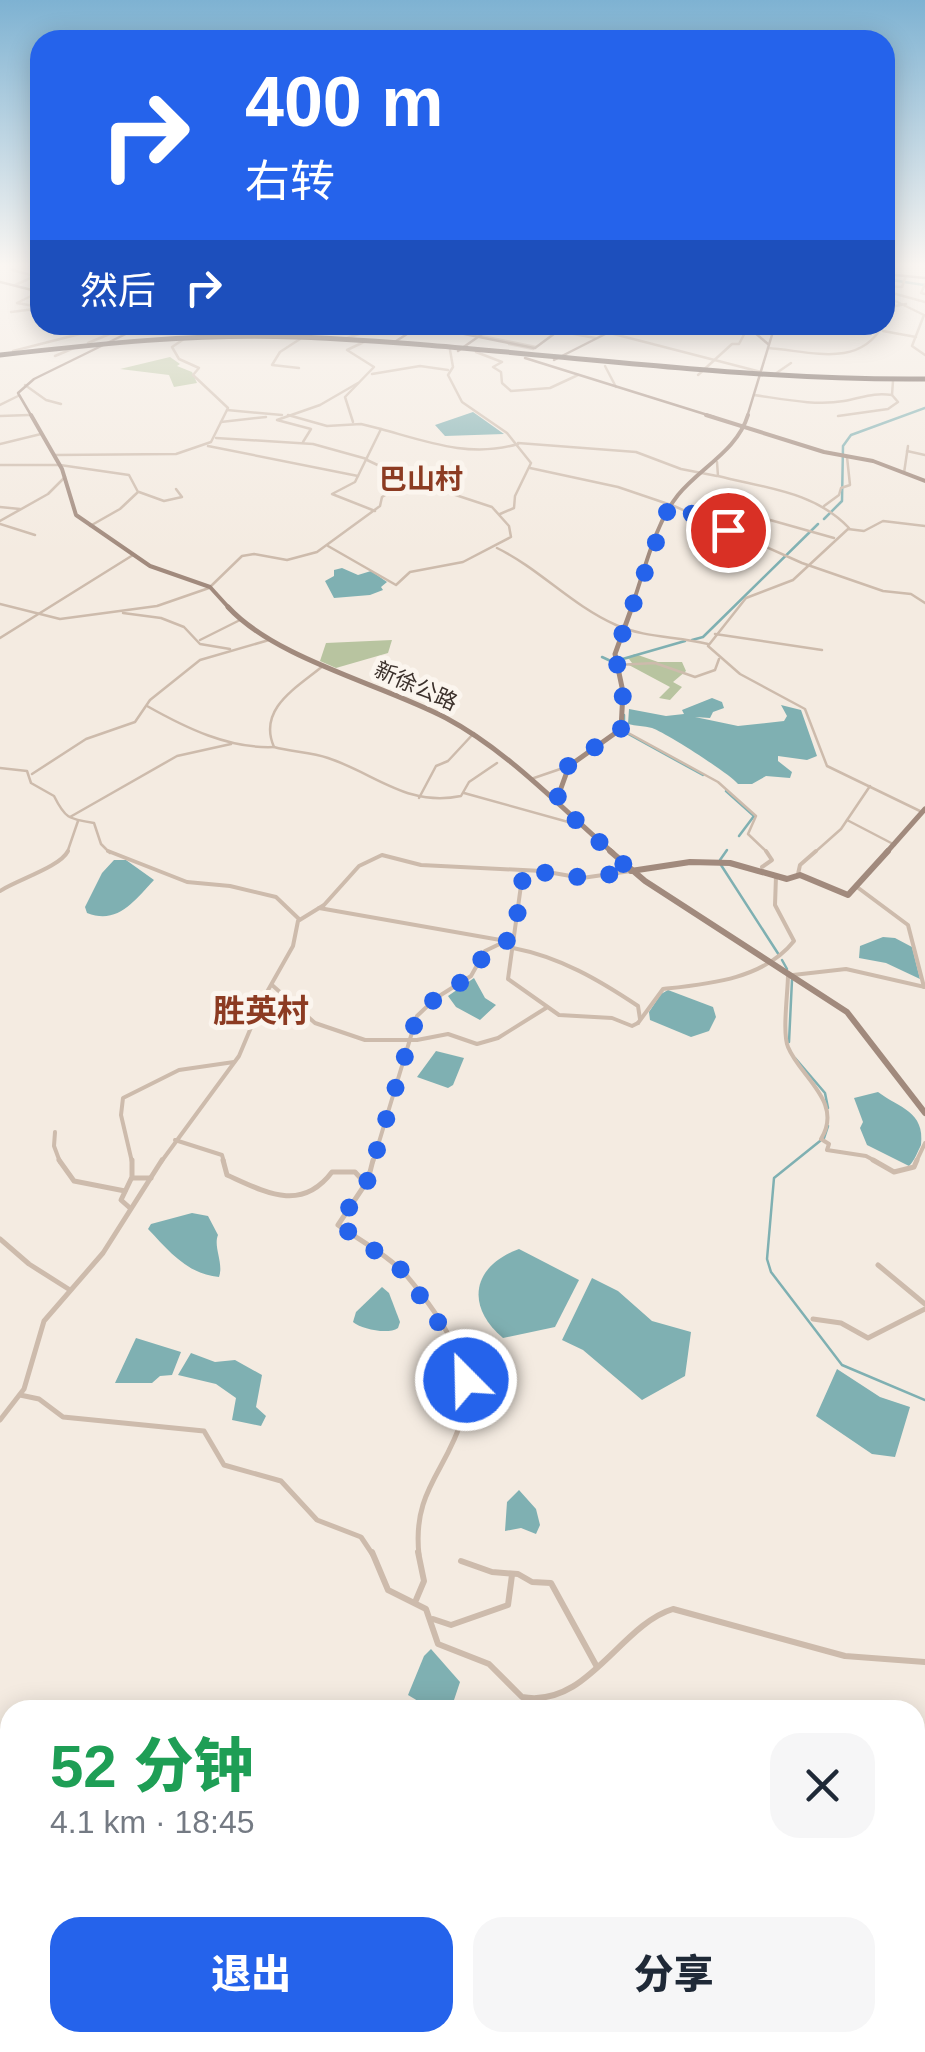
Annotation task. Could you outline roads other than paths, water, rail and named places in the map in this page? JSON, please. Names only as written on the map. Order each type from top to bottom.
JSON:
[{"type":"highway","points":[[560,361],[698,374],[925,380]]},
{"type":"main road","points":[[18,396],[25,385],[73,361]]},
{"type":"main road","points":[[535,361],[925,481]]},
{"type":"main road","points":[[556,802],[568,766],[621,729],[623,692],[615,654],[670,504],[716,462],[744,428],[764,361]]},
{"type":"main road","name":"新徐公路","points":[[18,396],[60,465],[74,512],[90,526],[152,567],[211,588],[240,620],[269,640],[474,733],[531,779],[631,871],[852,1016],[925,1113]]},
{"type":"main road","points":[[631,871],[656,863],[762,867],[789,880],[798,874],[845,895],[923,812]]},
{"type":"street","points":[[183,361],[199,368],[193,375],[201,389],[210,397],[223,400],[227,410]]},
{"type":"street","points":[[274,361],[272,364],[299,368]]},
{"type":"street","points":[[366,361],[372,364],[372,374]]},
{"type":"street","points":[[303,442],[311,430],[276,422],[320,405],[372,374],[420,366],[448,370],[453,368],[453,361]]},
{"type":"street","points":[[499,361],[502,362],[493,366],[502,372],[502,383],[512,392],[550,388],[578,375]]},
{"type":"street","points":[[698,374],[713,361]]},
{"type":"street","points":[[716,361],[760,376],[776,374],[790,364]]},
{"type":"street","points":[[604,366],[616,388]]},
{"type":"street","points":[[448,370],[462,402],[517,444],[531,464],[514,496],[514,508],[500,514]]},
{"type":"street","points":[[892,395],[894,380]]},
{"type":"street","points":[[353,422],[345,399],[358,382]]},
{"type":"street","points":[[25,385],[46,400],[62,404]]},
{"type":"street","points":[[754,395],[804,402],[843,401],[874,392],[892,395],[898,402],[889,408],[838,416]]},
{"type":"street","points":[[0,405],[18,396]]},
{"type":"street","points":[[227,410],[270,416]]},
{"type":"street","points":[[216,438],[227,410]]},
{"type":"street","points":[[0,416],[29,415]]},
{"type":"street","points":[[220,422],[288,415],[330,426],[353,422],[445,448],[491,452],[517,444],[636,452],[824,506],[838,514],[848,529]]},
{"type":"street","points":[[375,511],[332,496],[354,483],[381,428]]},
{"type":"street","points":[[0,447],[40,434]]},
{"type":"street","points":[[205,446],[216,438],[303,442],[367,460],[411,480],[490,506],[510,526],[510,537],[498,548],[430,573],[411,572],[396,585],[328,546]]},
{"type":"street","points":[[54,455],[124,451],[169,455],[205,446],[234,445],[274,460],[301,461],[358,476]]},
{"type":"street","points":[[904,473],[908,449],[925,455]]},
{"type":"street","points":[[824,506],[839,495],[841,488],[850,485],[847,457]]},
{"type":"street","points":[[716,462],[716,476]]},
{"type":"street","points":[[0,465],[60,465],[129,475],[138,492],[167,502],[182,497],[176,489]]},
{"type":"street","points":[[530,468],[613,485],[670,504],[806,565],[884,591],[910,594],[925,603]]},
{"type":"street","points":[[0,522],[50,492],[65,476]]},
{"type":"street","points":[[0,604],[62,619],[119,612],[211,588],[228,566],[246,555],[289,560],[328,546],[375,511],[384,502],[382,498],[411,480]]},
{"type":"street","points":[[90,526],[120,509],[138,492]]},
{"type":"street","points":[[0,507],[20,509]]},
{"type":"street","points":[[764,518],[834,538]]},
{"type":"street","points":[[708,644],[746,598],[793,580],[848,529],[865,530],[882,521],[925,526]]},
{"type":"street","points":[[0,522],[35,535]]},
{"type":"street","points":[[498,548],[530,564],[554,588],[585,610],[624,628],[708,644],[719,659],[771,694],[804,708],[825,764],[923,812]]},
{"type":"street","points":[[0,638],[133,555]]},
{"type":"street","points":[[119,612],[162,618],[184,627],[200,644],[235,650]]},
{"type":"street","points":[[200,640],[240,620]]},
{"type":"street","points":[[714,634],[822,650]]},
{"type":"street","points":[[31,775],[84,740],[133,724],[146,706],[198,662],[269,640]]},
{"type":"street","points":[[616,665],[655,664],[695,676],[715,670],[719,659]]},
{"type":"street","points":[[274,747],[268,732],[273,710],[324,665]]},
{"type":"street","points":[[146,706],[188,730],[224,738],[231,744]]},
{"type":"street","points":[[621,729],[718,782],[756,816],[748,834],[762,844],[772,860],[762,867]]},
{"type":"street","points":[[418,798],[436,766],[448,761],[474,733]]},
{"type":"street","points":[[70,818],[177,756],[231,744],[261,750],[274,747],[334,760],[386,788],[418,798],[446,800],[464,793],[582,826]]},
{"type":"street","points":[[464,793],[470,781],[496,763]]},
{"type":"street","points":[[531,779],[568,766]]},
{"type":"street","points":[[0,768],[21,768],[31,775]]},
{"type":"street","points":[[31,775],[31,783],[52,791],[59,802],[57,809],[70,818],[94,824],[101,844],[111,854],[188,882],[230,886],[276,897],[299,920]]},
{"type":"street","points":[[798,874],[800,864],[827,845],[870,786]]},
{"type":"street","points":[[847,820],[895,845]]},
{"type":"street","points":[[0,891],[29,873],[58,864],[66,856],[78,821]]},
{"type":"street","points":[[0,1420],[20,1395],[42,1324],[100,1257],[176,1140],[234,1062],[293,946],[299,920],[319,908],[360,866],[382,855],[421,865],[524,870],[586,878],[631,871]]},
{"type":"street","points":[[524,870],[507,978],[546,1008],[566,1017],[612,1018],[632,1026],[663,989],[710,982],[773,963],[794,941],[775,905],[777,874]]},
{"type":"street","points":[[856,887],[908,925],[924,987],[846,969],[789,974],[788,1049],[824,1096],[826,1131],[821,1138],[829,1144],[827,1150],[866,1156],[894,1172],[914,1167],[925,1143]]},
{"type":"street","points":[[319,908],[403,926],[448,928],[506,941]]},
{"type":"street","points":[[416,1602],[424,1581],[418,1550],[422,1498],[462,1418],[466,1380],[453,1344],[404,1272],[339,1226],[366,1184],[408,1040],[421,1010],[465,982],[486,952],[514,937]]},
{"type":"street","points":[[513,948],[547,954],[614,991],[639,1007],[638,1023]]},
{"type":"street","points":[[272,984],[290,1006],[321,1026],[365,1040],[408,1040],[448,1034],[476,1044],[498,1038],[546,1008]]},
{"type":"street","points":[[131,1209],[121,1200],[132,1178],[133,1154],[118,1110],[123,1098],[180,1070],[234,1062]]},
{"type":"street","points":[[55,1132],[52,1143],[57,1157],[74,1182],[125,1191]]},
{"type":"street","points":[[176,1140],[222,1154],[227,1175],[278,1198],[320,1188],[332,1172],[355,1172],[366,1184]]},
{"type":"street","points":[[132,1178],[151,1178]]},
{"type":"street","points":[[0,1239],[29,1264],[70,1290]]},
{"type":"street","points":[[814,1319],[841,1324],[868,1338],[925,1307],[878,1266]]},
{"type":"street","points":[[20,1395],[39,1400],[67,1418],[204,1431],[224,1465],[281,1481],[317,1520],[361,1537],[376,1559],[388,1590],[416,1602],[432,1618],[451,1625],[508,1605],[512,1575]]},
{"type":"street","points":[[460,1561],[553,1585],[597,1668]]},
{"type":"street","points":[[432,1618],[438,1644],[492,1666],[516,1694],[534,1700],[556,1694],[597,1668],[645,1624],[673,1609],[844,1656],[925,1662]]},
{"type":"water","points":[[473,412],[504,434],[445,436],[435,425]]},
{"type":"water","points":[[342,568],[358,575],[371,571],[387,582],[381,587],[383,590],[370,595],[334,598],[325,581],[334,576],[334,570]]},
{"type":"water","points":[[712,698],[722,702],[724,708],[713,712],[710,718],[695,717],[738,726],[784,721],[787,716],[781,705],[801,710],[817,756],[807,760],[778,756],[778,761],[792,772],[790,778],[766,776],[752,784],[738,784],[659,731],[628,724],[629,709],[666,716],[684,714],[682,710]]},
{"type":"water","points":[[114,860],[126,860],[154,880],[117,913],[87,913],[85,907],[102,873]]},
{"type":"water","points":[[883,937],[912,947],[920,979],[886,963],[859,958],[860,946]]},
{"type":"water","points":[[474,978],[485,998],[496,1005],[480,1020],[456,1007],[448,996]]},
{"type":"water","points":[[668,990],[713,1007],[716,1017],[709,1031],[691,1037],[650,1020],[649,1012]]},
{"type":"water","points":[[436,1051],[464,1058],[448,1088],[417,1077]]},
{"type":"water","points":[[878,1092],[909,1112],[919,1125],[921,1145],[909,1166],[867,1145],[854,1098]]},
{"type":"water","points":[[192,1213],[208,1216],[218,1235],[219,1277],[188,1266],[148,1229],[151,1224]]},
{"type":"water","points":[[519,1249],[579,1280],[555,1327],[503,1338],[483,1313],[479,1288],[491,1266]]},
{"type":"water","points":[[592,1278],[618,1291],[652,1321],[691,1332],[685,1376],[642,1400],[583,1350],[562,1340]]},
{"type":"water","points":[[382,1287],[389,1293],[400,1322],[398,1328],[375,1330],[353,1322],[356,1312]]},
{"type":"water","points":[[136,1338],[181,1352],[172,1375],[160,1376],[152,1383],[115,1383]]},
{"type":"water","points":[[191,1353],[215,1362],[235,1360],[262,1375],[256,1407],[266,1416],[261,1426],[232,1420],[236,1398],[216,1384],[178,1375]]},
{"type":"water","points":[[837,1369],[880,1397],[910,1407],[895,1457],[872,1454],[816,1416]]},
{"type":"water","points":[[519,1490],[536,1509],[540,1525],[536,1534],[521,1528],[505,1531],[507,1502]]},
{"type":"water","points":[[431,1649],[460,1682],[454,1700],[416,1700],[408,1695],[424,1656]]},
{"type":"waterway","points":[[824,519],[842,501],[843,446],[851,435],[925,408]]},
{"type":"waterway","points":[[692,640],[703,637],[818,524]]},
{"type":"waterway","points":[[619,660],[685,641]]},
{"type":"waterway","points":[[602,657],[613,662]]},
{"type":"waterway","points":[[624,715],[624,728]]},
{"type":"waterway","points":[[623,731],[703,775]]},
{"type":"waterway","points":[[726,791],[754,816],[739,836]]},
{"type":"waterway","points":[[720,860],[727,850]]},
{"type":"waterway","points":[[721,865],[779,955]]},
{"type":"waterway","points":[[782,960],[787,969]]},
{"type":"waterway","points":[[789,1042],[792,980]]},
{"type":"waterway","points":[[795,1058],[825,1093],[828,1108]]},
{"type":"waterway","points":[[824,1138],[828,1126]]},
{"type":"waterway","points":[[820,1141],[774,1178],[767,1259],[771,1272],[842,1365],[925,1400]]},
{"type":"district","name":"巴山村","points":[[421,479]]},
{"type":"district","name":"胜英村","points":[[261,1011]]}]
